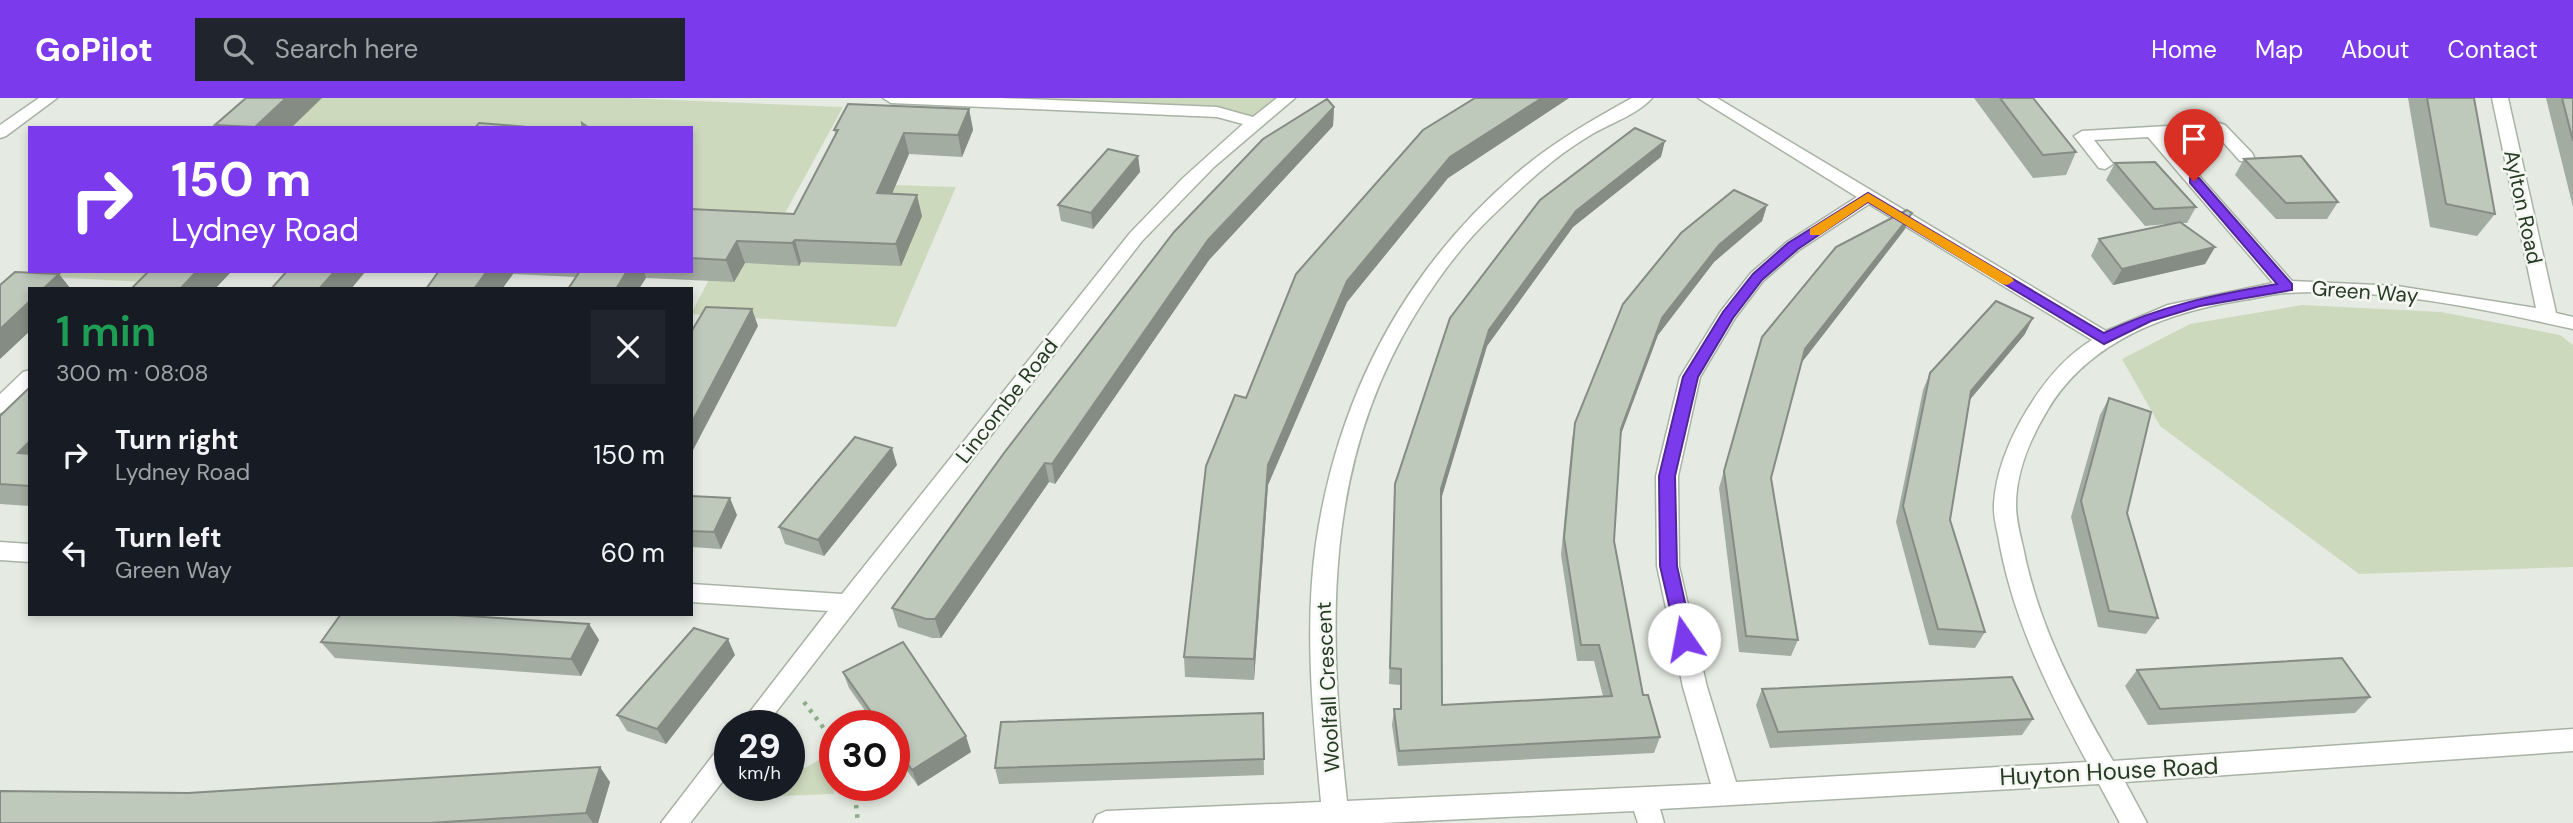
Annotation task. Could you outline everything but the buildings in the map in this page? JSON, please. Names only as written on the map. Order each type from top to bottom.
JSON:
[{"type":"street","points":[[0,133],[49,98]]},
{"type":"street","points":[[891,98],[1217,112],[1254,123]]},
{"type":"street","name":"Lincombe Road","points":[[764,710],[1136,237],[1189,179],[1287,98]]},
{"type":"street","name":"Woolfall Crescent","points":[[1326,817],[1322,599],[1327,542],[1348,442],[1373,374],[1395,329],[1430,274],[1493,202],[1563,144],[1644,98]]},
{"type":"street","points":[[1706,98],[2104,339]]},
{"type":"street","name":"Aylton Road","points":[[2500,98],[2547,317]]},
{"type":"street","points":[[2105,164],[2082,136],[2219,128],[2246,157]]},
{"type":"street","points":[[2152,132],[2287,287]]},
{"type":"street","points":[[1727,795],[1695,687],[1668,566],[1667,476],[1672,451],[1690,377],[1728,315],[1758,277],[1793,246],[1868,197]]},
{"type":"street","name":"Green Way","points":[[2134,823],[2048,660],[2029,615],[2012,558],[2004,503],[2014,455],[2042,397],[2073,362],[2104,339],[2146,318],[2199,302],[2287,287],[2370,290],[2461,300],[2573,323]]},
{"type":"street","points":[[0,406],[28,379]]},
{"type":"street","points":[[0,551],[28,553]]},
{"type":"street","points":[[693,593],[848,603]]},
{"type":"street","name":"Huyton House Road","points":[[1106,823],[1647,811],[1727,795],[2278,762],[2573,740]]},
{"type":"street","points":[[674,823],[714,773]]},
{"type":"path","points":[[779,691],[804,701],[819,721]]},
{"type":"path","points":[[856,801],[858,823]]},
{"type":"green space","points":[[250,98],[625,98],[843,107],[773,235],[693,231],[693,126],[219,126]]},
{"type":"green space","points":[[891,98],[1287,98],[1254,123],[1241,117]]},
{"type":"green space","points":[[896,185],[956,187],[896,327],[693,314],[713,272],[745,263],[802,261],[842,213]]},
{"type":"green space","points":[[55,273],[173,273],[164,283],[51,277]]},
{"type":"green space","points":[[2302,305],[2441,312],[2560,335],[2573,345],[2573,567],[2359,574],[2160,426],[2122,359],[2190,324]]},
{"type":"green space","points":[[819,760],[819,794],[805,795],[805,768]]},
{"type":"slow traffic","points":[[1815,232],[1868,197],[2007,281]]},
{"type":"route","points":[[1684,639],[1668,566],[1667,476],[1690,377],[1728,315],[1758,277],[1793,246],[1868,197],[2104,339],[2146,318],[2199,302],[2287,287],[2194,181]]}]
